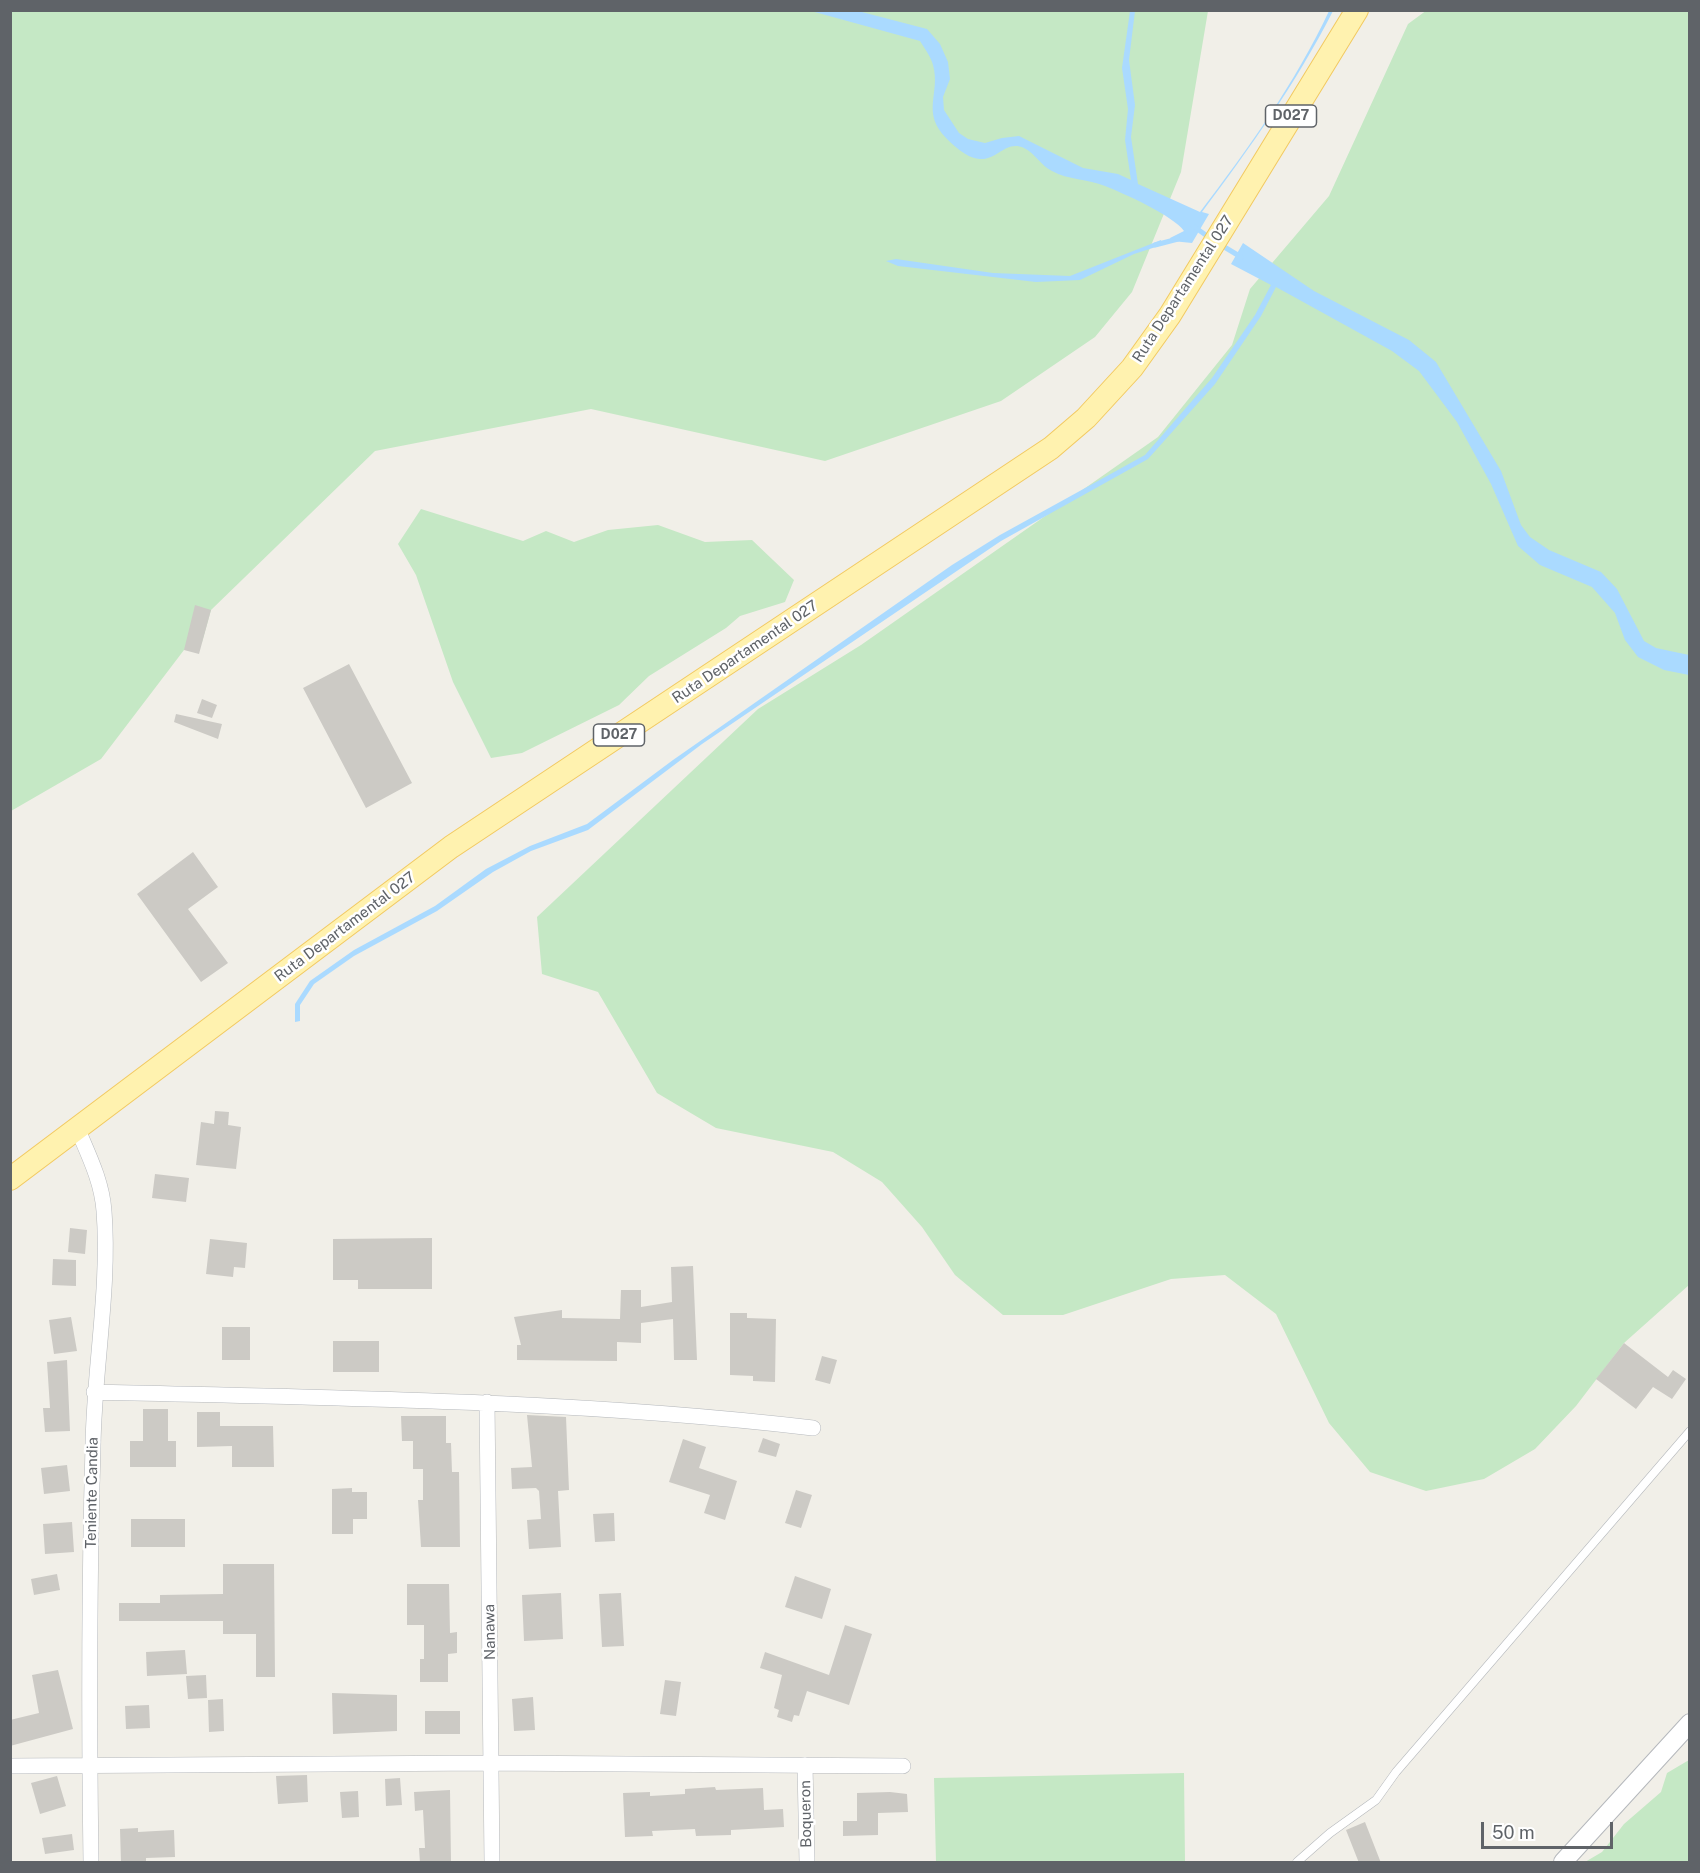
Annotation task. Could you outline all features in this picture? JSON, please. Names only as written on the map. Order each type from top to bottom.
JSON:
[{"type":"main road","name":"Ruta Departamental 027","points":[[10,1179],[452,846],[1051,448],[1086,418],[1132,368],[1200,268],[1357,10]]},
{"type":"street","name":"Teniente Candia","points":[[78,1130],[98,1176],[104,1210],[104,1268],[94,1392],[89,1765],[91,1863]]},
{"type":"street","points":[[94,1392],[487,1402],[665,1412],[813,1428]]},
{"type":"street","name":"Nanawa","points":[[487,1402],[492,1863]]},
{"type":"street","points":[[1563,1863],[1689,1723]]},
{"type":"street","points":[[10,1766],[491,1762],[903,1766]]},
{"type":"street","name":"Boqueron","points":[[805,1765],[807,1863]]},
{"type":"lane","points":[[1297,1863],[1330,1833],[1376,1800],[1396,1772],[1689,1431]]},
{"type":"green space","points":[[1427,10],[1689,11],[1689,1285],[1624,1343],[1576,1406],[1535,1449],[1484,1479],[1426,1491],[1370,1472],[1329,1423],[1276,1314],[1225,1275],[1171,1279],[1063,1315],[1003,1315],[955,1275],[922,1227],[882,1182],[833,1152],[716,1128],[657,1093],[598,992],[542,974],[537,917],[758,709],[861,645],[1158,437],[1232,345],[1250,289],[1329,196],[1408,24]]},
{"type":"green space","points":[[10,11],[1208,11],[1181,172],[1132,292],[1095,337],[1001,401],[825,461],[591,409],[375,451],[211,610],[202,642],[184,650],[101,759],[11,811]]},
{"type":"green space","points":[[421,509],[523,541],[546,531],[574,542],[608,530],[658,525],[705,542],[752,540],[794,580],[785,602],[740,616],[726,628],[649,676],[619,705],[522,753],[491,758],[453,682],[416,575],[398,544]]},
{"type":"green space","points":[[1689,1760],[1689,1862],[1585,1862],[1602,1852],[1624,1824],[1661,1792],[1667,1773]]},
{"type":"green space","points":[[1184,1773],[1185,1862],[936,1862],[934,1778]]},
{"type":"water","points":[[811,11],[858,11],[927,29],[940,44],[948,62],[950,79],[943,97],[944,110],[959,133],[968,139],[985,143],[1019,136],[1083,168],[1118,174],[1131,180],[1125,140],[1128,109],[1122,68],[1130,11],[1135,11],[1129,60],[1135,105],[1131,137],[1138,184],[1200,212],[1270,115],[1316,38],[1329,11],[1333,11],[1304,64],[1272,114],[1202,212],[1209,214],[1192,243],[1172,241],[1170,238],[1184,231],[1159,212],[1105,186],[1058,174],[1048,169],[1024,148],[1015,146],[1007,148],[984,159],[962,152],[947,139],[935,120],[933,103],[935,75],[933,65],[920,41]]},
{"type":"water","points":[[1161,240],[1162,245],[1134,254],[1080,280],[1036,282],[898,266],[886,261],[896,259],[993,273],[1070,276]]},
{"type":"water","points":[[1243,243],[1314,291],[1409,340],[1436,362],[1501,471],[1521,525],[1530,537],[1549,550],[1601,572],[1617,589],[1644,641],[1656,648],[1689,655],[1689,675],[1664,670],[1638,657],[1625,640],[1615,613],[1592,587],[1540,565],[1518,546],[1491,484],[1457,422],[1419,371],[1392,351],[1276,287],[1261,316],[1215,384],[1148,459],[1001,541],[702,744],[588,830],[531,851],[493,872],[437,911],[354,956],[314,984],[300,1005],[300,1021],[295,1022],[295,1004],[310,981],[354,950],[435,906],[486,869],[530,846],[587,824],[673,760],[952,565],[1000,535],[1145,455],[1212,378],[1255,315],[1271,285],[1231,264]]},
{"type":"building","points":[[195,605],[211,610],[199,654],[184,650]]},
{"type":"building","points":[[349,664],[412,783],[366,808],[303,688]]},
{"type":"building","points":[[202,699],[217,705],[212,718],[197,713]]},
{"type":"building","points":[[176,714],[222,724],[218,739],[174,722]]},
{"type":"building","points":[[193,852],[218,887],[188,909],[228,963],[201,982],[137,894]]},
{"type":"building","points":[[215,1111],[229,1112],[228,1125],[241,1127],[236,1169],[196,1165],[201,1122],[214,1124]]},
{"type":"building","points":[[155,1174],[189,1178],[186,1202],[152,1198]]},
{"type":"building","points":[[70,1228],[87,1230],[85,1254],[68,1252]]},
{"type":"building","points":[[432,1238],[432,1289],[358,1289],[358,1280],[333,1280],[333,1239]]},
{"type":"building","points":[[210,1239],[247,1243],[245,1268],[234,1267],[233,1277],[206,1274]]},
{"type":"building","points":[[53,1259],[76,1260],[76,1286],[52,1285]]},
{"type":"building","points":[[693,1266],[697,1360],[674,1360],[673,1319],[641,1323],[641,1343],[617,1342],[617,1361],[517,1360],[517,1345],[521,1345],[514,1317],[562,1310],[562,1318],[620,1319],[621,1290],[641,1290],[641,1307],[672,1302],[671,1267]]},
{"type":"building","points":[[730,1313],[747,1313],[747,1318],[776,1319],[775,1382],[753,1381],[753,1376],[730,1375]]},
{"type":"building","points":[[71,1317],[77,1351],[54,1354],[49,1320]]},
{"type":"building","points":[[222,1327],[250,1327],[250,1360],[222,1360]]},
{"type":"building","points":[[333,1341],[379,1341],[379,1372],[333,1372]]},
{"type":"building","points":[[1624,1343],[1668,1377],[1673,1370],[1686,1379],[1672,1399],[1653,1387],[1636,1409],[1596,1379]]},
{"type":"building","points":[[822,1356],[837,1360],[830,1384],[815,1380]]},
{"type":"building","points":[[67,1360],[70,1431],[45,1432],[43,1408],[50,1408],[47,1362]]},
{"type":"building","points":[[143,1409],[168,1409],[168,1441],[176,1441],[176,1467],[130,1467],[130,1441],[143,1441]]},
{"type":"building","points":[[197,1412],[220,1412],[220,1426],[273,1426],[274,1467],[232,1467],[232,1446],[197,1447]]},
{"type":"building","points":[[527,1415],[566,1417],[569,1490],[558,1491],[561,1547],[529,1549],[527,1520],[541,1519],[539,1491],[536,1488],[512,1489],[511,1468],[532,1467]]},
{"type":"building","points":[[401,1416],[446,1416],[446,1443],[451,1443],[452,1472],[459,1472],[460,1547],[421,1547],[418,1500],[423,1500],[423,1469],[413,1469],[413,1441],[402,1441]]},
{"type":"building","points":[[763,1438],[780,1444],[776,1457],[758,1452]]},
{"type":"building","points":[[683,1439],[706,1447],[699,1468],[737,1481],[725,1520],[704,1513],[710,1495],[669,1482]]},
{"type":"building","points":[[67,1465],[70,1491],[44,1494],[41,1468]]},
{"type":"building","points":[[352,1488],[352,1492],[367,1492],[367,1519],[353,1519],[353,1534],[332,1534],[332,1489]]},
{"type":"building","points":[[796,1490],[812,1495],[801,1528],[785,1523]]},
{"type":"building","points":[[614,1513],[615,1541],[595,1542],[593,1514]]},
{"type":"building","points":[[131,1519],[185,1519],[185,1547],[131,1547]]},
{"type":"building","points":[[72,1522],[74,1552],[45,1554],[43,1524]]},
{"type":"building","points":[[223,1564],[274,1564],[275,1677],[256,1677],[256,1634],[223,1634],[223,1621],[119,1621],[119,1603],[160,1603],[160,1595],[223,1594]]},
{"type":"building","points":[[57,1574],[60,1590],[34,1595],[31,1579]]},
{"type":"building","points":[[795,1576],[831,1589],[822,1619],[785,1607]]},
{"type":"building","points":[[407,1584],[449,1584],[450,1633],[457,1632],[457,1653],[448,1654],[448,1682],[420,1682],[420,1659],[424,1659],[424,1625],[407,1625]]},
{"type":"building","points":[[561,1593],[563,1639],[524,1641],[522,1595]]},
{"type":"building","points":[[621,1593],[624,1646],[602,1647],[599,1594]]},
{"type":"building","points":[[845,1625],[872,1634],[849,1705],[807,1691],[799,1716],[794,1715],[792,1722],[777,1717],[779,1710],[774,1708],[782,1675],[760,1668],[765,1652],[829,1675]]},
{"type":"building","points":[[185,1650],[187,1674],[147,1676],[146,1652]]},
{"type":"building","points":[[58,1670],[73,1729],[10,1746],[10,1720],[39,1713],[32,1675]]},
{"type":"building","points":[[206,1675],[207,1698],[188,1699],[186,1676]]},
{"type":"building","points":[[665,1680],[681,1682],[676,1716],[660,1714]]},
{"type":"building","points":[[332,1693],[397,1695],[397,1731],[333,1734]]},
{"type":"building","points":[[533,1697],[535,1730],[514,1731],[512,1699]]},
{"type":"building","points":[[223,1699],[224,1731],[209,1732],[208,1700]]},
{"type":"building","points":[[149,1705],[150,1728],[126,1729],[125,1706]]},
{"type":"building","points":[[425,1711],[460,1711],[460,1734],[425,1734]]},
{"type":"building","points":[[307,1775],[308,1802],[278,1804],[276,1776]]},
{"type":"building","points":[[57,1776],[66,1806],[40,1814],[31,1783]]},
{"type":"building","points":[[400,1778],[402,1805],[386,1806],[385,1779]]},
{"type":"building","points":[[715,1787],[716,1790],[763,1788],[764,1810],[783,1809],[784,1827],[731,1830],[731,1835],[696,1836],[695,1829],[652,1831],[653,1836],[625,1837],[623,1793],[650,1792],[650,1796],[685,1794],[685,1789]]},
{"type":"building","points":[[450,1790],[451,1863],[420,1863],[419,1848],[425,1848],[423,1810],[415,1811],[414,1792]]},
{"type":"building","points":[[358,1791],[359,1817],[342,1818],[340,1792]]},
{"type":"building","points":[[857,1793],[907,1794],[908,1812],[878,1813],[878,1835],[843,1836],[843,1821],[857,1821]]},
{"type":"building","points":[[1365,1822],[1381,1863],[1359,1863],[1346,1830]]},
{"type":"building","points":[[138,1828],[138,1832],[174,1830],[175,1857],[146,1858],[146,1863],[121,1863],[120,1829]]},
{"type":"building","points":[[72,1834],[74,1850],[45,1854],[42,1838]]},
{"type":"waterway","points":[[1193,226],[1210,238]]},
{"type":"waterway","points":[[1155,245],[1178,239]]},
{"type":"waterway","points":[[1221,245],[1241,257]]}]
